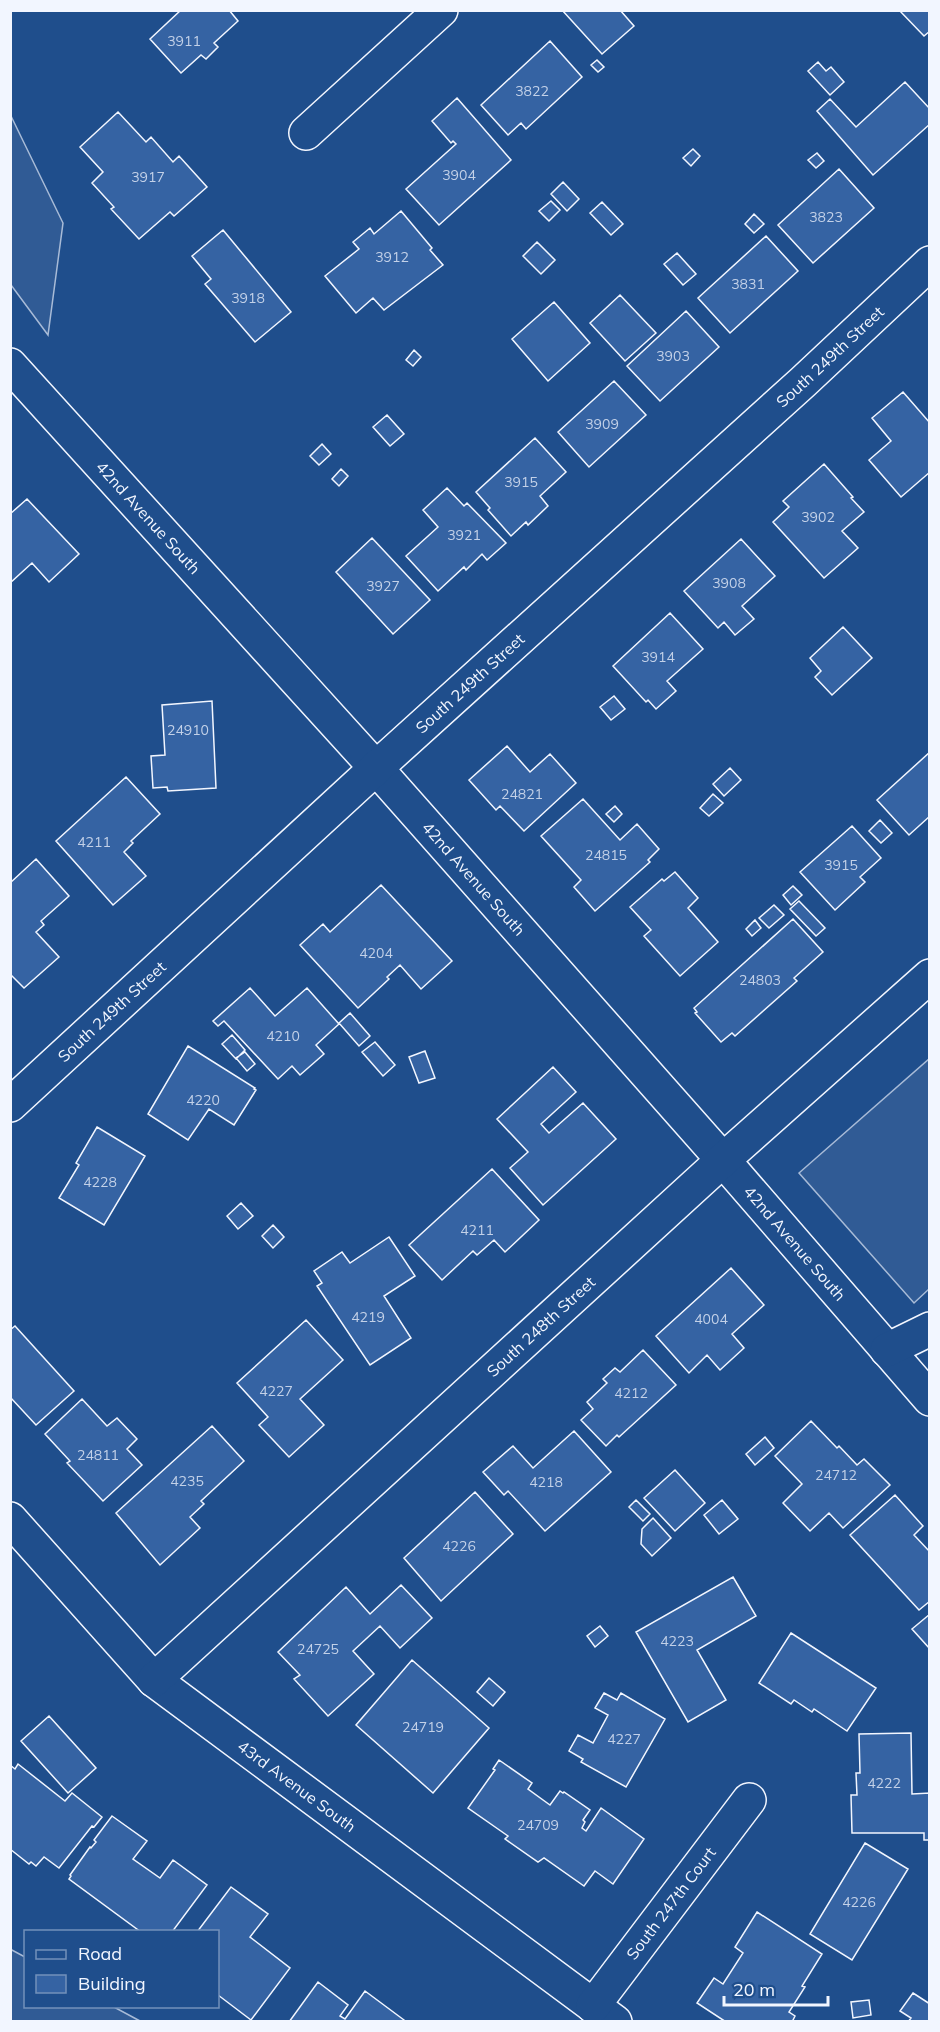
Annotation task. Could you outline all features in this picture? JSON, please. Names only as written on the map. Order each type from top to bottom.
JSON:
[{"type":"street","points":[[306,133],[441,10]]},
{"type":"street","name":"South 249th Street","points":[[10,1105],[376,768],[803,382],[930,263]]},
{"type":"street","name":"42nd Avenue South","points":[[17,385],[376,768],[723,1160],[930,1400]]},
{"type":"street","name":"South 248th Street","points":[[154,1680],[723,1160],[929,977]]},
{"type":"street","points":[[887,1350],[930,1329]]},
{"type":"street","name":"43rd Avenue South","points":[[10,1518],[154,1680],[604,2014]]},
{"type":"street","name":"South 247th Court","points":[[604,2014],[749,1800]]},
{"type":"shaded area","points":[[10,114],[63,223],[48,335],[11,285]]},
{"type":"shaded area","points":[[929,1059],[929,1289],[914,1303],[799,1173]]},
{"type":"shaded area","points":[[10,1949],[24,1956],[24,2008],[116,2008],[140,2021],[11,2021]]},
{"type":"building","points":[[181,10],[229,10],[238,21],[214,43],[218,47],[206,59],[201,55],[181,73],[150,39]]},
{"type":"building","points":[[562,10],[620,10],[634,26],[602,54]]},
{"type":"building","points":[[899,10],[930,10],[930,31],[924,36]]},
{"type":"building","points":[[550,41],[582,77],[526,129],[521,123],[508,135],[481,105]]},
{"type":"building","points":[[597,60],[604,67],[598,72],[591,65]]},
{"type":"building","points":[[818,62],[826,71],[831,67],[844,82],[830,95],[808,71]]},
{"type":"building","points":[[905,82],[930,109],[930,124],[873,175],[817,111],[830,99],[856,127]]},
{"type":"building","points":[[457,98],[511,160],[439,225],[406,189],[456,144],[453,141],[451,143],[432,121]]},
{"type":"building","points":[[118,112],[146,142],[151,137],[173,162],[179,156],[207,187],[174,216],[170,212],[139,239],[111,209],[114,207],[92,183],[103,172],[80,147]]},
{"type":"building","points":[[693,149],[700,156],[691,166],[683,158]]},
{"type":"building","points":[[817,153],[824,161],[816,168],[808,160]]},
{"type":"building","points":[[839,169],[874,208],[813,263],[778,225]]},
{"type":"building","points":[[563,182],[579,199],[567,211],[551,194]]},
{"type":"building","points":[[551,201],[560,210],[549,221],[539,211]]},
{"type":"building","points":[[602,202],[623,224],[611,235],[590,213]]},
{"type":"building","points":[[401,211],[443,265],[384,310],[373,298],[356,313],[325,276],[359,249],[353,242],[370,228],[374,234]]},
{"type":"building","points":[[754,214],[764,224],[754,233],[745,224]]},
{"type":"building","points":[[223,230],[291,312],[255,342],[205,284],[211,279],[192,256]]},
{"type":"building","points":[[766,236],[798,271],[730,333],[698,298]]},
{"type":"building","points":[[537,242],[555,260],[541,274],[523,256]]},
{"type":"building","points":[[677,253],[696,274],[683,285],[664,264]]},
{"type":"building","points":[[620,295],[656,333],[625,361],[590,323]]},
{"type":"building","points":[[554,302],[590,343],[548,381],[512,339]]},
{"type":"building","points":[[686,311],[719,347],[660,401],[627,366]]},
{"type":"building","points":[[414,350],[421,357],[413,366],[406,360]]},
{"type":"building","points":[[614,381],[646,415],[589,467],[558,432]]},
{"type":"building","points":[[903,392],[930,423],[930,472],[901,497],[869,460],[891,441],[872,418]]},
{"type":"building","points":[[387,415],[404,434],[390,446],[373,427]]},
{"type":"building","points":[[535,438],[566,472],[540,496],[548,506],[528,525],[526,522],[511,536],[488,510],[490,508],[476,492]]},
{"type":"building","points":[[322,444],[331,454],[319,465],[310,456]]},
{"type":"building","points":[[824,464],[864,512],[842,531],[858,548],[824,578],[773,522],[789,507],[783,501]]},
{"type":"building","points":[[341,469],[348,476],[339,486],[332,479]]},
{"type":"building","points":[[447,488],[464,506],[467,503],[506,543],[487,560],[482,554],[466,570],[464,567],[438,591],[406,556],[438,527],[423,510]]},
{"type":"building","points":[[27,499],[79,554],[49,582],[32,563],[10,583],[10,514]]},
{"type":"building","points":[[372,538],[430,600],[393,634],[336,572]]},
{"type":"building","points":[[741,539],[775,576],[742,606],[754,619],[735,635],[724,622],[718,628],[684,591]]},
{"type":"building","points":[[670,613],[703,649],[667,681],[676,691],[656,709],[648,700],[646,702],[613,666]]},
{"type":"building","points":[[843,627],[872,658],[832,695],[815,677],[821,671],[810,658]]},
{"type":"building","points":[[614,696],[625,709],[611,720],[600,707]]},
{"type":"building","points":[[212,701],[216,788],[168,791],[167,787],[153,788],[151,756],[165,755],[162,705]]},
{"type":"building","points":[[507,746],[530,772],[550,754],[576,783],[524,831],[500,806],[496,810],[469,780]]},
{"type":"building","points":[[930,752],[930,816],[909,835],[877,800]]},
{"type":"building","points":[[730,768],[741,780],[724,796],[713,784]]},
{"type":"building","points":[[126,777],[160,814],[131,841],[133,843],[124,852],[146,876],[113,905],[56,841]]},
{"type":"building","points":[[713,794],[723,803],[709,816],[700,808]]},
{"type":"building","points":[[583,799],[620,840],[637,824],[659,849],[648,860],[650,862],[595,911],[574,887],[581,880],[541,836]]},
{"type":"building","points":[[615,806],[622,814],[614,822],[606,814]]},
{"type":"building","points":[[880,820],[892,833],[881,843],[869,831]]},
{"type":"building","points":[[852,826],[881,858],[860,877],[865,882],[835,910],[800,872]]},
{"type":"building","points":[[36,859],[69,896],[41,921],[44,925],[36,932],[59,957],[24,988],[10,974],[10,883]]},
{"type":"building","points":[[675,872],[698,898],[688,908],[718,942],[680,976],[644,936],[651,930],[630,907],[662,879],[664,881]]},
{"type":"building","points":[[381,885],[452,961],[421,989],[400,965],[387,977],[389,979],[358,1008],[300,945],[323,924],[330,932]]},
{"type":"building","points":[[793,886],[802,895],[791,905],[783,895]]},
{"type":"building","points":[[799,901],[825,928],[816,936],[790,909]]},
{"type":"building","points":[[774,905],[784,915],[769,928],[759,918]]},
{"type":"building","points":[[793,919],[823,952],[794,978],[797,981],[735,1036],[732,1033],[721,1042],[695,1013],[697,1012],[694,1008]]},
{"type":"building","points":[[755,920],[761,928],[752,936],[746,929]]},
{"type":"building","points":[[250,988],[275,1016],[307,988],[339,1024],[316,1045],[324,1054],[300,1075],[292,1066],[278,1079],[224,1021],[218,1026],[213,1021]]},
{"type":"building","points":[[350,1013],[370,1036],[359,1046],[339,1023]]},
{"type":"building","points":[[232,1035],[245,1050],[236,1059],[222,1044]]},
{"type":"building","points":[[375,1042],[395,1065],[383,1076],[362,1052]]},
{"type":"building","points":[[188,1046],[256,1090],[234,1125],[209,1109],[188,1140],[148,1114]]},
{"type":"building","points":[[425,1051],[435,1078],[419,1083],[409,1057]]},
{"type":"building","points":[[245,1052],[255,1064],[247,1071],[236,1058]]},
{"type":"building","points":[[553,1067],[576,1092],[541,1124],[549,1133],[583,1103],[616,1139],[543,1205],[510,1168],[528,1152],[497,1119]]},
{"type":"building","points":[[97,1127],[145,1156],[104,1225],[59,1198],[79,1165],[76,1163]]},
{"type":"building","points":[[492,1169],[539,1220],[505,1252],[494,1240],[477,1255],[473,1251],[442,1280],[409,1245]]},
{"type":"building","points":[[241,1203],[253,1216],[238,1229],[227,1216]]},
{"type":"building","points":[[273,1225],[284,1237],[273,1248],[262,1236]]},
{"type":"building","points":[[389,1237],[415,1276],[384,1296],[411,1338],[370,1365],[317,1286],[322,1283],[314,1271],[342,1252],[350,1263]]},
{"type":"building","points":[[731,1268],[764,1305],[732,1334],[744,1348],[720,1370],[707,1355],[689,1373],[656,1336]]},
{"type":"building","points":[[306,1320],[343,1360],[300,1399],[324,1425],[289,1457],[259,1425],[268,1417],[237,1383]]},
{"type":"building","points":[[15,1326],[74,1391],[36,1425],[10,1397],[10,1330]]},
{"type":"building","points":[[643,1350],[676,1385],[606,1446],[581,1420],[593,1409],[587,1402],[607,1383],[603,1379],[615,1368],[620,1372]]},
{"type":"building","points":[[82,1399],[107,1426],[117,1418],[137,1439],[127,1449],[142,1465],[103,1501],[67,1463],[70,1461],[45,1434]]},
{"type":"building","points":[[811,1421],[857,1465],[864,1459],[890,1485],[843,1528],[829,1513],[810,1531],[783,1503],[802,1484],[775,1456]]},
{"type":"building","points":[[212,1426],[244,1461],[201,1501],[204,1504],[190,1517],[200,1528],[160,1565],[116,1513]]},
{"type":"building","points":[[574,1431],[611,1472],[545,1531],[508,1491],[504,1495],[483,1472],[513,1446],[533,1468]]},
{"type":"building","points":[[765,1437],[774,1448],[755,1465],[746,1454]]},
{"type":"building","points":[[675,1470],[705,1503],[675,1531],[644,1498]]},
{"type":"building","points":[[475,1492],[513,1534],[441,1601],[404,1558]]},
{"type":"building","points":[[895,1495],[923,1526],[914,1535],[930,1552],[930,1601],[919,1610],[850,1535]]},
{"type":"building","points":[[636,1500],[650,1514],[643,1521],[629,1507]]},
{"type":"building","points":[[722,1500],[738,1519],[719,1534],[704,1515]]},
{"type":"building","points":[[653,1518],[671,1538],[652,1556],[641,1544],[642,1529]]},
{"type":"building","points":[[733,1577],[756,1616],[697,1650],[726,1700],[688,1722],[636,1632]]},
{"type":"building","points":[[401,1585],[432,1618],[400,1648],[380,1626],[353,1651],[374,1674],[328,1716],[294,1679],[300,1675],[278,1652],[346,1587],[370,1614]]},
{"type":"building","points":[[930,1614],[930,1649],[912,1629]]},
{"type":"building","points":[[600,1626],[608,1636],[595,1647],[587,1636]]},
{"type":"building","points":[[791,1633],[876,1688],[847,1731],[814,1709],[812,1712],[794,1700],[791,1704],[759,1683]]},
{"type":"building","points":[[412,1660],[489,1728],[433,1793],[356,1725]]},
{"type":"building","points":[[489,1678],[505,1692],[493,1706],[477,1692]]},
{"type":"building","points":[[604,1693],[617,1700],[621,1693],[665,1719],[626,1787],[581,1762],[583,1759],[569,1751],[578,1735],[593,1743],[608,1715],[595,1708]]},
{"type":"building","points":[[49,1716],[96,1768],[68,1793],[21,1741]]},
{"type":"building","points":[[911,1733],[912,1794],[930,1793],[930,1840],[924,1840],[924,1833],[852,1833],[851,1795],[857,1795],[856,1773],[860,1773],[859,1734]]},
{"type":"building","points":[[499,1760],[532,1783],[528,1789],[550,1805],[560,1791],[590,1810],[583,1820],[585,1822],[582,1828],[586,1831],[601,1808],[644,1839],[613,1884],[595,1871],[584,1886],[544,1858],[538,1862],[505,1839],[508,1836],[468,1808],[495,1770],[493,1769]]},
{"type":"building","points":[[18,1764],[65,1801],[72,1793],[102,1817],[94,1827],[92,1826],[59,1868],[44,1857],[36,1866],[31,1862],[29,1864],[10,1849],[10,1765],[15,1769]]},
{"type":"building","points":[[112,1816],[147,1841],[133,1859],[160,1878],[173,1860],[207,1885],[173,1930],[138,1930],[69,1879],[90,1847],[96,1842],[94,1840]]},
{"type":"building","points":[[865,1843],[908,1869],[852,1960],[810,1934]]},
{"type":"building","points":[[231,1887],[268,1914],[250,1937],[290,1968],[251,2020],[219,1996],[219,1930],[199,1930]]},
{"type":"building","points":[[757,1912],[822,1954],[789,2012],[795,2016],[792,2022],[726,2022],[697,2003],[714,1978],[723,1984],[743,1953],[735,1947]]},
{"type":"building","points":[[318,1982],[348,2005],[340,2016],[345,2019],[365,1991],[404,2020],[402,2022],[289,2022]]},
{"type":"building","points":[[913,1993],[930,2004],[930,2022],[908,2022],[911,2018],[900,2011]]},
{"type":"building","points":[[869,2000],[871,2015],[853,2018],[851,2002]]}]
